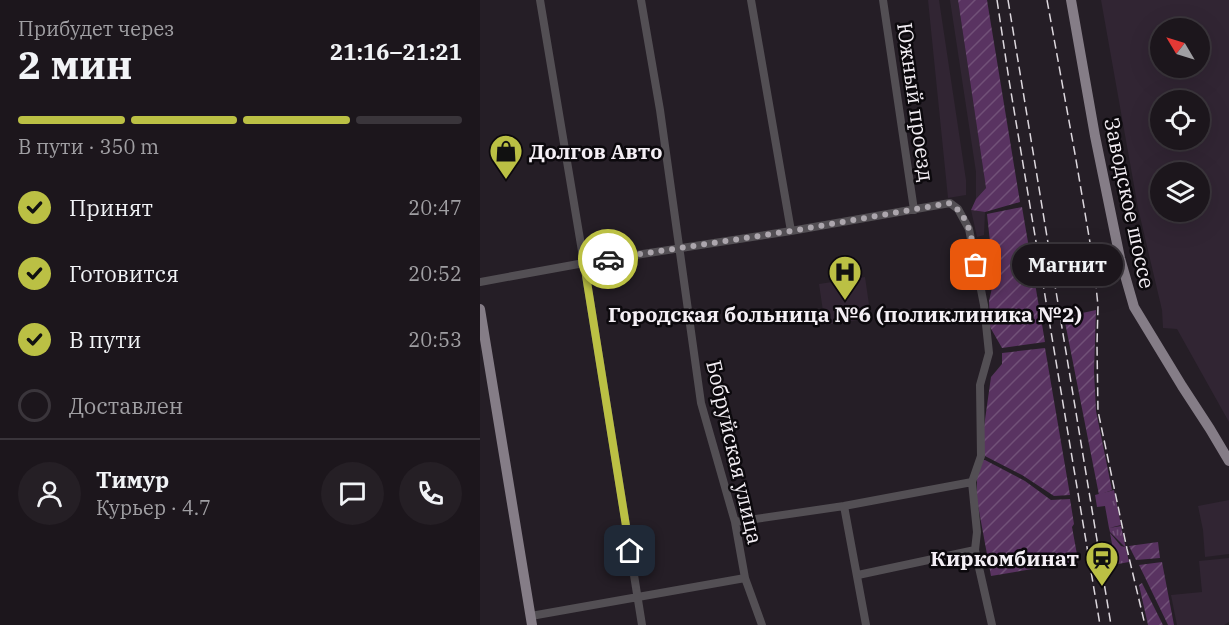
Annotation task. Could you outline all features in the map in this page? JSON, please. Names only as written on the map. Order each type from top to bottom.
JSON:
[{"type":"main road","name":"Заводское шоссе","points":[[1071,0],[1120,258],[1134,307],[1229,461]]},
{"type":"main road","points":[[480,309],[532,620]]},
{"type":"main road","points":[[480,354],[491,377]]},
{"type":"street","points":[[540,0],[642,625]]},
{"type":"street","name":"Бобруйская улица","points":[[641,0],[660,110],[701,403],[735,522],[745,578],[762,625]]},
{"type":"street","points":[[751,0],[791,231]]},
{"type":"street","name":"Южный проезд","points":[[883,0],[914,210],[950,203],[958,209],[969,229],[984,305],[989,353],[980,385],[981,456],[972,482],[977,532],[975,550],[992,625]]},
{"type":"street","points":[[480,282],[914,210]]},
{"type":"street","points":[[735,522],[844,506],[972,482]]},
{"type":"street","points":[[844,506],[866,625]]},
{"type":"street","points":[[858,575],[975,550]]},
{"type":"street","points":[[532,620],[745,578]]},
{"type":"shaded area","points":[[928,0],[939,0],[966,180],[966,195],[948,198]]},
{"type":"shaded area","points":[[950,0],[958,0],[986,188],[976,199],[976,172]]},
{"type":"shaded area","points":[[1101,0],[1229,0],[1229,422],[1177,329],[1163,328],[1162,310],[1138,208]]},
{"type":"shaded area","points":[[971,210],[985,212],[984,235],[977,237]]},
{"type":"shaded area","name":"Городская больница №6 (поликлиника №2)","points":[[865,277],[871,318],[825,325],[819,284]]},
{"type":"shaded area","points":[[1229,500],[1229,554],[1205,557],[1198,506]]},
{"type":"shaded area","points":[[1229,558],[1229,622],[1224,625],[1177,625],[1171,595],[1202,592],[1199,561]]},
{"type":"green space","points":[[958,0],[987,0],[1020,202],[985,212],[971,210],[976,199],[986,188]]},
{"type":"green space","points":[[1022,207],[1045,342],[1002,348],[990,327],[989,301],[994,279],[987,214]]},
{"type":"green space","points":[[1096,310],[1094,371],[1096,411],[1112,490],[1099,495],[1064,317]]},
{"type":"green space","points":[[1045,348],[1070,495],[1054,496],[1022,475],[983,455],[982,441],[991,377],[1002,364],[1002,353]]},
{"type":"green space","points":[[982,460],[1025,481],[1051,500],[1070,499],[1078,560],[991,576],[977,500],[977,477]]},
{"type":"green space","points":[[1114,490],[1121,525],[1109,528],[1105,506],[1097,507],[1095,495]]},
{"type":"green space","points":[[1121,526],[1129,562],[1118,564],[1115,561],[1110,533],[1121,546],[1125,547],[1110,532],[1109,528]]},
{"type":"green space","points":[[1158,542],[1160,558],[1136,560],[1129,546]]},
{"type":"green space","points":[[1162,562],[1174,625],[1168,625],[1139,565]]},
{"type":"green space","points":[[1142,583],[1163,625],[1148,625],[1139,585]]},
{"type":"railway","points":[[997,0],[1100,625]]},
{"type":"railway","points":[[1008,0],[1111,625]]},
{"type":"railway","points":[[1047,0],[1094,266],[1098,306],[1098,411],[1145,625]]},
{"type":"way so far","points":[[608,259],[791,231],[950,203],[958,209],[969,229],[976,265]]},
{"type":"place","name":"Долгов Авто","points":[[506,180]]},
{"type":"place","name":"Магнит","points":[[976,265]]},
{"type":"place","name":"Городская больница №6 (поликлиника №2)","points":[[845,301]]},
{"type":"place","name":"Киркомбинат","points":[[1102,587]]},
{"type":"route","points":[[608,259],[584,263],[630,551]]}]
